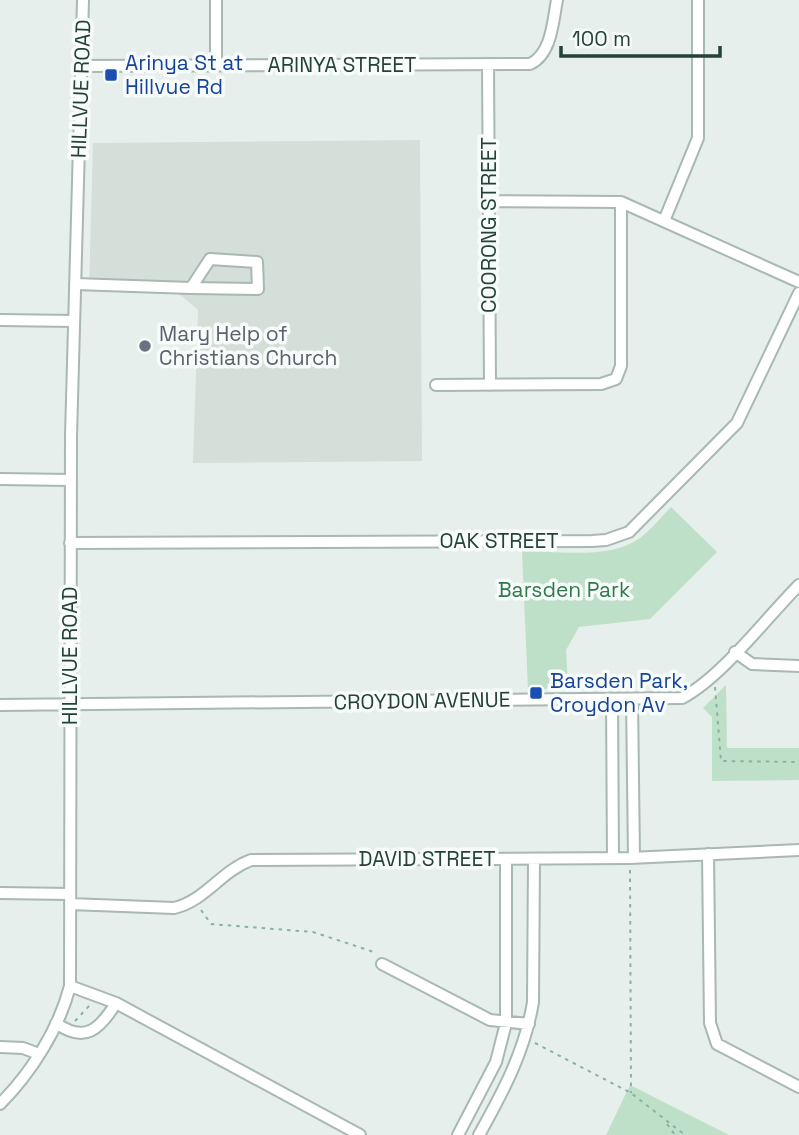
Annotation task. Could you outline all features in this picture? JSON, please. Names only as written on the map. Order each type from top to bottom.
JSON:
[{"type":"street","name":"HILLVUE ROAD","points":[[70,986],[70,481],[83,0]]},
{"type":"street","points":[[216,0],[216,65]]},
{"type":"street","name":"ARINYA STREET","points":[[82,66],[523,64],[537,61],[548,42],[557,0]]},
{"type":"street","points":[[664,221],[698,138],[698,0]]},
{"type":"street","name":"COORONG STREET","points":[[488,64],[490,385]]},
{"type":"street","points":[[489,201],[621,202],[799,282]]},
{"type":"street","points":[[436,385],[601,383],[616,380],[621,366],[621,202]]},
{"type":"street","points":[[75,284],[191,288],[258,289],[257,261],[210,259],[191,288]]},
{"type":"street","name":"OAK STREET","points":[[70,543],[578,541],[618,537],[638,523],[737,423],[799,293]]},
{"type":"street","points":[[0,320],[74,321]]},
{"type":"street","points":[[0,478],[70,481]]},
{"type":"street","name":"CROYDON AVENUE","points":[[0,705],[682,698],[735,652],[799,585]]},
{"type":"street","points":[[735,652],[752,664],[799,666]]},
{"type":"street","points":[[612,699],[613,858]]},
{"type":"street","points":[[632,699],[632,858]]},
{"type":"street","name":"DAVID STREET","points":[[0,893],[174,908],[198,899],[239,865],[251,860],[632,858],[799,850]]},
{"type":"street","points":[[708,855],[710,1023],[713,1039],[717,1044],[799,1087]]},
{"type":"street","points":[[458,1135],[496,1062],[506,1023],[506,859]]},
{"type":"street","points":[[480,1135],[508,1081],[529,1024],[533,1002],[534,859]]},
{"type":"street","points":[[382,964],[490,1020],[529,1024]]},
{"type":"street","points":[[0,1104],[22,1080],[38,1054],[56,1023],[70,986],[116,1003],[360,1135]]},
{"type":"street","points":[[56,1023],[67,1029],[87,1032],[99,1028],[116,1003]]},
{"type":"street","points":[[0,1047],[23,1048],[38,1054]]},
{"type":"path","points":[[709,677],[718,694],[721,761],[799,762]]},
{"type":"path","points":[[631,1093],[632,858]]},
{"type":"path","points":[[198,899],[202,915],[211,924],[313,932],[371,951],[382,964]]},
{"type":"path","points":[[67,1029],[92,1003],[95,994]]},
{"type":"path","points":[[525,1038],[631,1093],[666,1123],[685,1135]]},
{"type":"path","points":[[666,1123],[675,1135]]},
{"type":"shaded area","points":[[420,140],[422,461],[193,463],[198,310],[178,293],[89,291],[93,143]]},
{"type":"green space","name":"Barsden Park","points":[[671,507],[717,552],[650,619],[579,627],[566,650],[568,687],[528,690],[522,551],[583,553],[628,545],[640,538]]},
{"type":"green space","points":[[726,685],[727,748],[799,748],[799,780],[712,781],[712,717],[703,708]]},
{"type":"green space","points":[[630,1085],[729,1135],[606,1135]]},
{"type":"place","name":"Arinya St at Hillvue Rd","points":[[111,75]]},
{"type":"place","name":"Mary Help of Christians Church","points":[[145,346]]},
{"type":"place","name":"Barsden Park, Croydon Av","points":[[536,693]]}]
